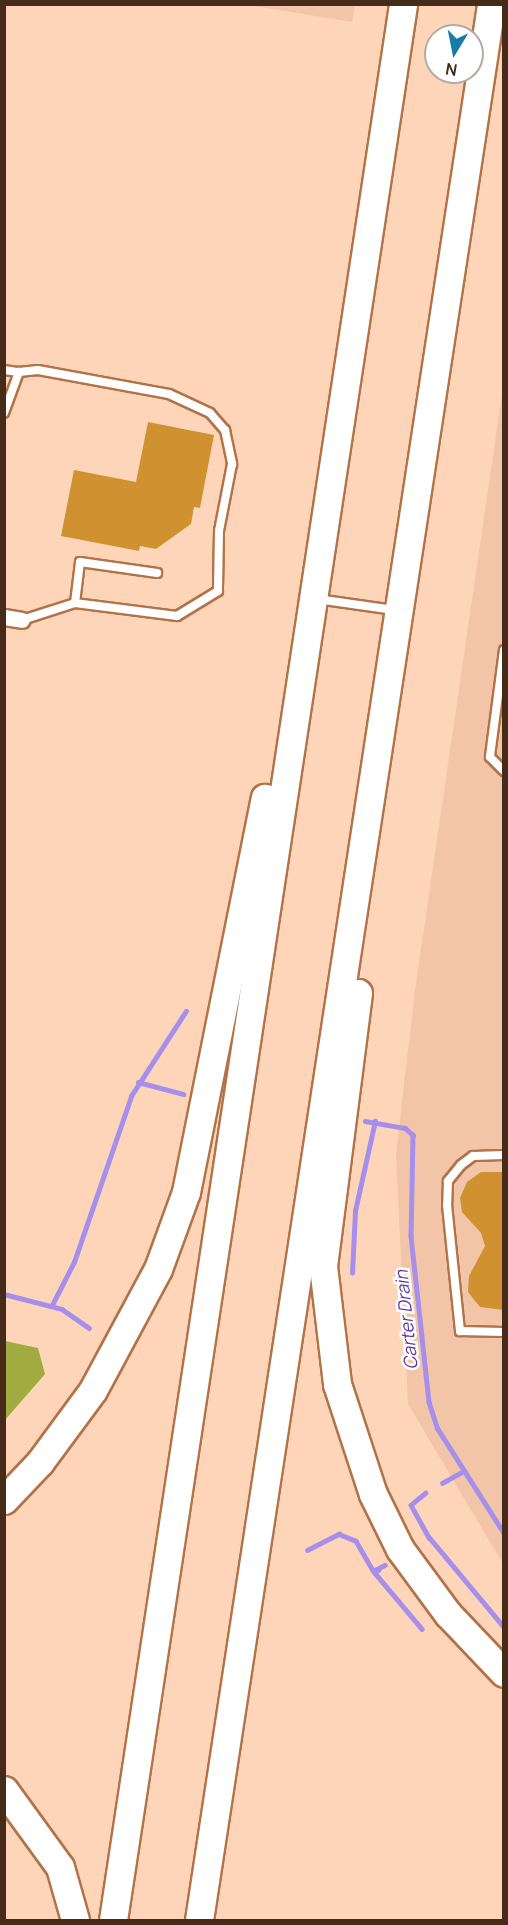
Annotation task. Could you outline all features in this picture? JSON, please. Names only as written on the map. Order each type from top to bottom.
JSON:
[{"type":"highway","points":[[113,1920],[403,4]]},
{"type":"highway","points":[[201,1913],[387,702],[491,4]]},
{"type":"highway","points":[[387,702],[386,785],[326,1216],[324,1302],[339,1394],[373,1494],[400,1549],[448,1614],[504,1673]]},
{"type":"highway","points":[[4,1500],[93,1390],[158,1269],[186,1192],[273,764],[292,731]]},
{"type":"highway","points":[[4,1790],[60,1867],[75,1920]]},
{"type":"street","points":[[4,617],[22,620]]},
{"type":"lane","points":[[4,370],[19,372],[38,370],[169,394],[210,413],[225,430],[232,464],[219,531],[218,591],[177,616],[75,603],[22,620]]},
{"type":"lane","points":[[4,413],[19,372]]},
{"type":"lane","points":[[75,603],[80,562],[157,573]]},
{"type":"lane","points":[[312,598],[399,611]]},
{"type":"lane","points":[[504,650],[490,757],[504,771]]},
{"type":"lane","points":[[504,1155],[473,1156],[461,1165],[448,1181],[447,1205],[460,1331],[504,1332]]},
{"type":"shaded area","points":[[248,5],[355,5],[352,22]]},
{"type":"shaded area","points":[[503,387],[503,1564],[408,1404],[396,1154],[415,990]]},
{"type":"green space","points":[[5,1341],[38,1348],[45,1374],[5,1420]]},
{"type":"building","points":[[148,422],[214,435],[200,508],[194,507],[191,524],[156,549],[140,546],[139,551],[61,536],[74,470],[136,482]]},
{"type":"building","points":[[481,1172],[504,1172],[504,1310],[480,1307],[468,1292],[469,1276],[485,1246],[481,1233],[462,1212],[460,1198],[467,1182]]},
{"type":"waterway","name":"Carter Drain","points":[[52,1305],[74,1262],[131,1096],[186,1011]]},
{"type":"waterway","name":"Carter Drain","points":[[138,1082],[183,1094]]},
{"type":"waterway","name":"Carter Drain","points":[[365,1121],[405,1128],[413,1135],[411,1236],[429,1402],[438,1429],[504,1533]]},
{"type":"waterway","points":[[352,1273],[355,1211],[375,1121]]},
{"type":"waterway","name":"Carter Drain","points":[[4,1294],[62,1309],[89,1328]]},
{"type":"waterway","points":[[442,1483],[464,1471]]},
{"type":"waterway","points":[[426,1493],[411,1505],[429,1537],[504,1627]]},
{"type":"waterway","points":[[307,1550],[339,1534],[356,1541],[373,1571],[385,1565]]},
{"type":"waterway","points":[[379,1570],[375,1573],[422,1629]]}]
